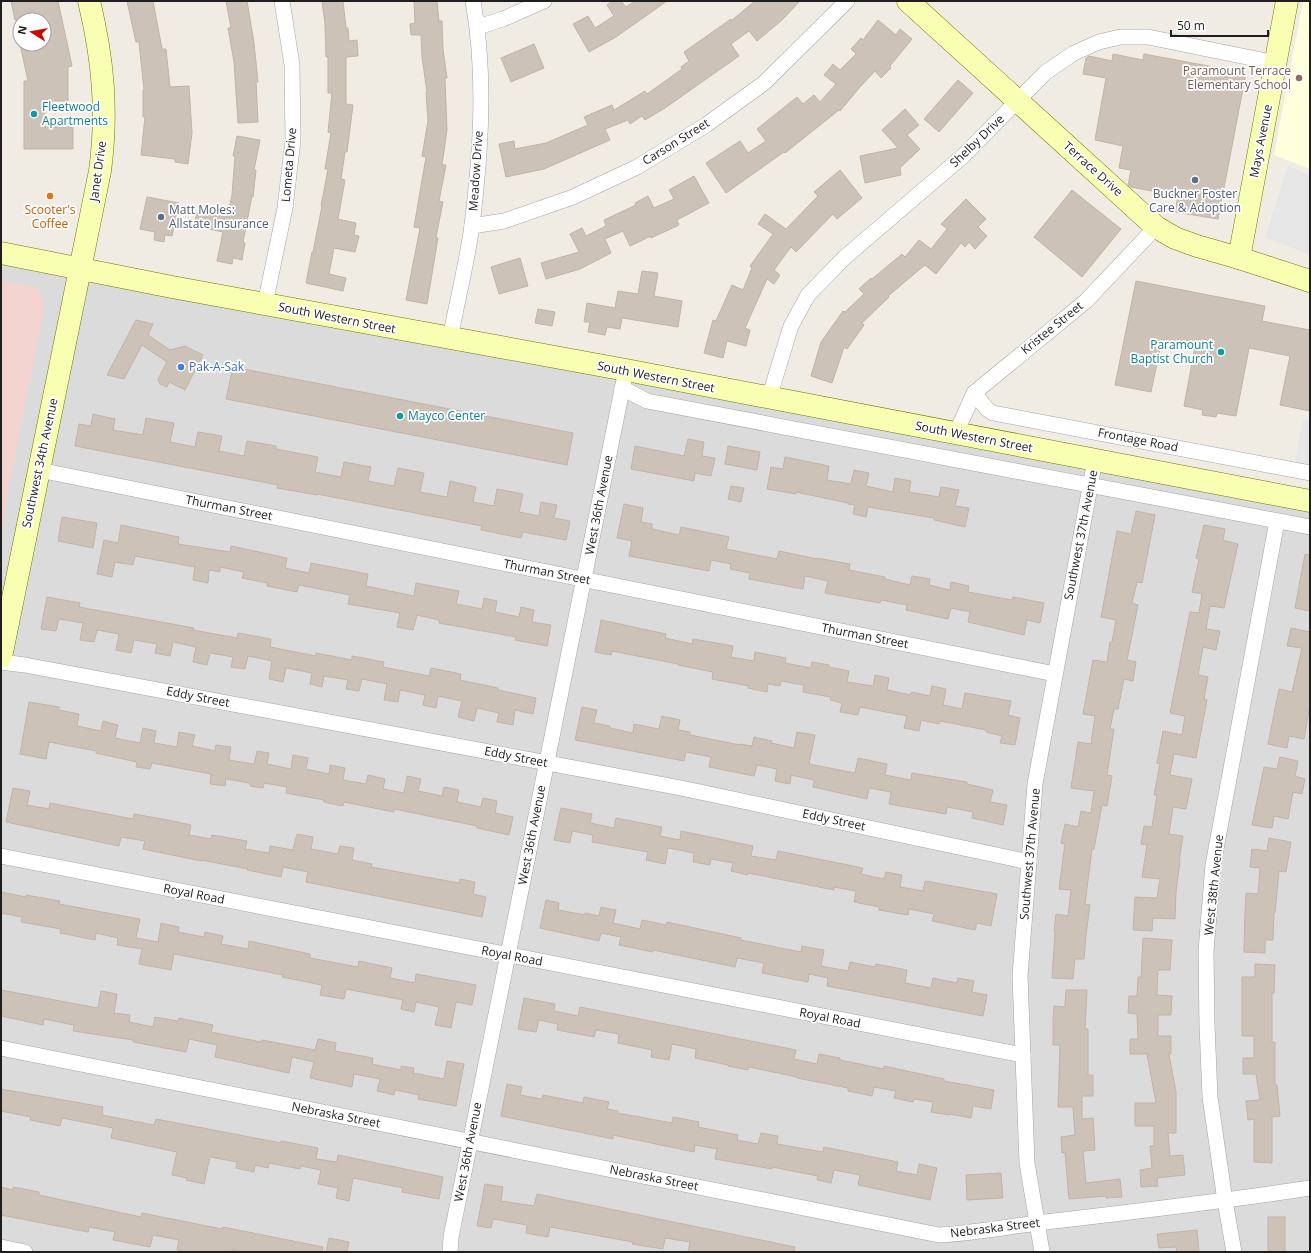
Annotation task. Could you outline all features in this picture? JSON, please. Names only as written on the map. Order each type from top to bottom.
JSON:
[{"type":"main road","name":"Janet Drive","points":[[80,269],[100,171],[103,147],[104,106],[102,68],[97,34],[89,1]]},
{"type":"main road","name":"Terrace Drive","points":[[908,1],[1156,227],[1182,241],[1310,281]]},
{"type":"main road","name":"Mays Avenue","points":[[1239,258],[1287,1]]},
{"type":"main road","name":"South Western Street","points":[[1,253],[450,339],[624,379],[769,398],[1310,501]]},
{"type":"main road","name":"Southwest 34th Avenue","points":[[1,657],[80,269]]},
{"type":"street","name":"Lometa Drive","points":[[265,304],[285,208],[293,140],[292,65],[282,1]]},
{"type":"street","name":"Meadow Drive","points":[[450,339],[472,226],[480,139],[478,27],[473,1]]},
{"type":"street","points":[[478,27],[503,19],[544,1]]},
{"type":"street","name":"Carson Street","points":[[472,226],[504,221],[572,197],[637,167],[706,125],[764,83],[847,1]]},
{"type":"street","name":"Shelby Drive","points":[[769,398],[791,326],[808,295],[844,258],[963,156],[1046,72],[1074,54],[1099,42],[1120,37],[1148,37],[1276,63]]},
{"type":"street","name":"Kristee Street","points":[[956,433],[974,393],[1086,301],[1156,227]]},
{"type":"street","points":[[624,379],[647,401],[1310,527]]},
{"type":"street","name":"West 36th Avenue","points":[[450,1252],[451,1237],[624,379]]},
{"type":"street","name":"Frontage Road","points":[[974,393],[987,409],[993,413],[1310,473]]},
{"type":"street","name":"Southwest 37th Avenue","points":[[1042,1252],[1027,1163],[1020,976],[1035,784],[1095,460]]},
{"type":"street","name":"Thurman Street","points":[[39,470],[1055,674]]},
{"type":"street","name":"West 38th Avenue","points":[[1234,1252],[1210,1098],[1206,951],[1213,865],[1277,521]]},
{"type":"street","name":"Eddy Street","points":[[1,662],[33,666],[681,788],[1029,862]]},
{"type":"street","name":"Royal Road","points":[[1,856],[1023,1055]]},
{"type":"street","name":"Nebraska Street","points":[[1,1048],[940,1235],[964,1234],[1037,1223],[1225,1201],[1310,1188]]},
{"type":"street","points":[[1,1247],[25,1252]]},
{"type":"shaded area","name":"Paramount Terrace Elementary School","points":[[1303,1],[1310,1],[1310,169],[1274,155]]},
{"type":"shaded area","points":[[1288,166],[1310,175],[1310,255],[1265,237]]},
{"type":"shaded area","points":[[1,249],[1310,498],[1310,1252],[1,1252]]},
{"type":"shaded area","points":[[1,281],[36,287],[43,297],[44,309],[10,481],[1,539]]},
{"type":"shaded area","points":[[1302,420],[1310,420],[1310,466],[1295,463]]},
{"type":"building","points":[[11,1],[58,1],[72,66],[68,67],[68,101],[45,101],[45,127],[73,127],[73,149],[24,149],[24,81],[28,81],[22,52],[52,52],[52,12],[13,12]]},
{"type":"building","points":[[127,1],[153,1],[162,49],[166,49],[170,87],[189,86],[192,133],[188,164],[175,162],[175,159],[141,155],[145,117],[143,117],[144,90],[139,42],[136,42]]},
{"type":"building","points":[[226,1],[247,1],[254,43],[258,82],[256,82],[258,122],[238,123],[234,62],[228,28],[231,28]]},
{"type":"building","points":[[322,1],[343,1],[349,41],[357,40],[358,56],[346,57],[346,104],[353,105],[347,152],[345,152],[341,179],[345,180],[338,219],[356,223],[354,235],[359,236],[355,252],[334,248],[329,274],[346,278],[343,291],[306,283],[322,206],[328,169],[325,169],[331,133],[328,132],[332,93],[328,93],[328,57],[326,57],[325,24]]},
{"type":"building","points":[[414,1],[437,1],[439,21],[442,21],[443,49],[447,78],[445,78],[447,130],[442,165],[446,165],[439,201],[443,202],[436,237],[438,238],[427,304],[406,300],[420,228],[414,227],[426,157],[422,156],[428,121],[427,92],[422,57],[421,35],[411,35],[410,24],[415,23]]},
{"type":"building","points":[[612,1],[621,1],[626,7],[635,1],[667,1],[616,37],[589,52],[573,24],[588,16],[595,28],[614,16],[607,5]]},
{"type":"building","points":[[755,1],[800,1],[782,20],[757,41],[749,31],[731,44],[739,56],[665,108],[645,120],[642,116],[630,124],[628,120],[605,129],[610,140],[544,169],[506,177],[499,144],[514,141],[515,149],[546,143],[588,125],[584,117],[612,105],[614,110],[645,91],[647,94],[682,69],[681,67],[689,61],[684,52],[731,19],[731,21]]},
{"type":"building","points":[[878,20],[896,35],[900,29],[912,39],[890,66],[891,68],[881,78],[875,71],[840,111],[839,110],[785,153],[784,152],[726,193],[706,163],[740,141],[748,153],[766,141],[757,129],[797,97],[803,104],[814,95],[820,102],[836,84],[824,75],[833,64],[840,70],[856,54],[851,49],[861,38],[863,40]]},
{"type":"building","points":[[534,44],[544,68],[511,82],[501,58]]},
{"type":"building","points":[[1113,54],[1143,60],[1144,54],[1246,73],[1218,219],[1175,212],[1178,196],[1131,187],[1128,185],[1131,170],[1119,168],[1123,146],[1095,140],[1106,78],[1083,74],[1086,58],[1089,56],[1112,61]]},
{"type":"building","points":[[958,80],[973,93],[939,132],[924,119]]},
{"type":"building","points":[[905,109],[919,125],[907,135],[920,149],[900,168],[901,175],[865,183],[860,156],[898,148],[882,130]]},
{"type":"building","points":[[237,136],[260,140],[254,170],[256,170],[253,197],[252,196],[243,242],[245,243],[242,260],[233,258],[232,264],[217,261],[223,232],[194,226],[197,212],[227,217],[232,195],[235,156],[233,156]]},
{"type":"building","points":[[840,170],[862,198],[837,219],[833,214],[796,252],[791,247],[774,270],[780,275],[774,284],[767,279],[745,328],[750,330],[746,346],[727,341],[723,358],[704,353],[713,320],[716,321],[732,285],[743,290],[752,268],[750,266],[773,234],[758,224],[765,214],[786,229],[818,196],[814,192]]},
{"type":"building","points":[[694,176],[709,203],[677,220],[679,225],[630,246],[623,231],[605,239],[611,253],[580,269],[546,279],[541,263],[579,252],[570,234],[582,228],[586,236],[606,226],[604,220],[636,205],[635,203],[648,196],[654,208],[674,199],[669,190]]},
{"type":"building","points":[[1072,190],[1121,229],[1082,277],[1034,237]]},
{"type":"building","points":[[147,197],[179,203],[172,236],[165,235],[164,242],[154,240],[155,232],[140,229]]},
{"type":"building","points":[[966,199],[986,219],[978,227],[987,236],[975,249],[969,242],[965,247],[961,243],[936,274],[925,265],[888,296],[889,297],[862,323],[864,325],[847,349],[844,347],[832,383],[811,376],[821,342],[843,311],[845,312],[864,294],[859,289],[902,254],[905,257],[919,240],[931,249],[947,229],[941,224]]},
{"type":"building","points":[[520,258],[528,286],[499,294],[491,267]]},
{"type":"building","points":[[642,271],[658,273],[654,296],[682,301],[678,327],[622,318],[620,329],[607,327],[605,335],[588,332],[590,322],[584,322],[587,303],[615,308],[618,291],[638,294]]},
{"type":"building","name":"Paramount Baptist Church","points":[[1136,281],[1265,306],[1262,321],[1310,330],[1310,411],[1280,405],[1290,356],[1249,348],[1236,416],[1217,413],[1216,417],[1202,415],[1203,410],[1184,406],[1195,347],[1162,340],[1151,392],[1115,385]]},
{"type":"building","points":[[538,309],[555,312],[552,326],[535,323]]},
{"type":"building","points":[[136,320],[153,324],[148,335],[170,350],[185,346],[203,355],[185,390],[169,382],[167,387],[160,384],[158,379],[167,362],[142,345],[124,379],[107,375]]},
{"type":"building","name":"Mayco Center","points":[[233,367],[573,433],[567,465],[226,399]]},
{"type":"building","points":[[93,414],[115,419],[113,430],[143,435],[146,418],[174,423],[170,442],[195,447],[198,432],[222,436],[219,451],[244,456],[247,441],[276,446],[276,449],[318,457],[315,472],[341,477],[344,462],[371,467],[368,481],[394,486],[398,468],[424,473],[420,492],[447,497],[450,481],[476,487],[473,502],[494,506],[497,489],[523,494],[519,512],[539,516],[541,502],[557,505],[554,518],[570,521],[566,540],[523,532],[521,538],[481,530],[482,526],[317,494],[277,488],[278,485],[75,446],[79,424],[91,426]]},
{"type":"building","points":[[688,439],[704,442],[702,456],[715,458],[711,476],[695,473],[694,481],[631,469],[635,446],[684,456]]},
{"type":"building","points":[[728,446],[760,452],[757,470],[725,464]]},
{"type":"building","points":[[785,457],[829,466],[827,480],[851,484],[854,470],[869,473],[866,486],[893,492],[895,478],[911,481],[909,492],[939,497],[941,487],[959,490],[955,506],[969,508],[965,527],[934,520],[934,518],[868,507],[866,517],[853,514],[855,505],[848,503],[796,492],[796,494],[767,489],[771,467],[783,469]]},
{"type":"building","points":[[731,486],[744,488],[741,502],[728,499]]},
{"type":"building","points":[[624,504],[643,508],[641,522],[652,524],[652,529],[679,535],[681,527],[729,537],[726,549],[777,559],[779,551],[850,564],[849,570],[885,577],[885,579],[910,585],[912,576],[930,579],[929,585],[950,590],[951,582],[969,586],[968,592],[1012,600],[1013,597],[1044,603],[1040,623],[1027,620],[1024,635],[968,622],[970,612],[951,608],[948,619],[906,610],[907,605],[881,600],[880,603],[825,593],[828,581],[805,576],[803,589],[749,579],[750,573],[730,569],[731,564],[711,560],[709,571],[629,556],[632,541],[617,538]]},
{"type":"building","points":[[1136,511],[1155,515],[1142,583],[1137,582],[1132,603],[1138,605],[1127,660],[1136,662],[1133,681],[1124,679],[1118,709],[1114,709],[1110,729],[1114,729],[1107,775],[1112,776],[1107,806],[1102,805],[1094,849],[1092,849],[1085,904],[1090,905],[1084,959],[1075,959],[1073,979],[1052,978],[1056,914],[1068,916],[1071,890],[1059,889],[1065,844],[1061,843],[1065,824],[1078,827],[1081,811],[1091,813],[1094,791],[1071,788],[1078,742],[1091,744],[1095,716],[1083,714],[1093,660],[1107,662],[1110,642],[1112,642],[1116,620],[1101,617],[1117,531],[1131,534]]},
{"type":"building","points":[[62,517],[97,523],[93,548],[58,541]]},
{"type":"building","points":[[121,525],[179,537],[178,544],[230,552],[231,546],[287,558],[285,568],[309,573],[311,563],[368,574],[366,586],[414,596],[416,583],[459,591],[456,604],[482,609],[484,598],[497,601],[495,612],[519,617],[521,607],[534,610],[532,622],[551,625],[547,646],[515,640],[516,637],[439,623],[439,620],[417,615],[413,630],[397,627],[400,613],[348,604],[350,595],[299,585],[297,592],[267,586],[267,583],[242,578],[244,572],[220,567],[220,572],[209,570],[208,583],[193,580],[195,567],[135,556],[133,565],[115,562],[112,577],[97,574],[104,540],[118,543]]},
{"type":"building","points":[[1204,525],[1225,529],[1223,540],[1238,544],[1224,608],[1210,606],[1206,629],[1220,631],[1216,650],[1203,647],[1198,675],[1208,677],[1204,699],[1207,700],[1196,758],[1174,754],[1170,775],[1192,779],[1186,809],[1173,807],[1169,834],[1183,836],[1176,892],[1175,919],[1153,918],[1152,931],[1133,930],[1135,897],[1157,898],[1160,879],[1142,877],[1147,845],[1141,844],[1144,826],[1152,827],[1157,795],[1154,795],[1160,764],[1157,763],[1163,731],[1182,735],[1185,716],[1170,713],[1190,612],[1199,613],[1202,594],[1192,592],[1199,559],[1196,558]]},
{"type":"building","points":[[1305,554],[1310,555],[1310,611],[1295,608]]},
{"type":"building","points":[[47,597],[80,603],[79,607],[194,628],[193,630],[237,638],[238,633],[271,639],[270,647],[316,656],[316,653],[352,660],[352,656],[384,662],[383,667],[429,676],[431,668],[461,674],[460,680],[536,698],[533,714],[515,710],[513,725],[497,722],[499,713],[477,708],[474,721],[458,717],[462,701],[438,696],[436,708],[423,705],[425,695],[400,690],[398,702],[384,700],[387,684],[362,679],[359,691],[346,689],[348,680],[324,676],[322,687],[310,684],[312,673],[286,668],[283,682],[269,679],[272,661],[248,656],[245,669],[231,667],[233,657],[210,653],[207,665],[193,662],[196,647],[173,642],[170,656],[155,653],[157,644],[134,640],[131,653],[116,650],[119,634],[97,630],[94,642],[80,640],[83,623],[59,619],[56,631],[41,629]]},
{"type":"building","points":[[601,620],[666,634],[665,638],[692,644],[693,639],[733,646],[731,657],[754,661],[755,652],[786,658],[785,663],[811,668],[812,662],[829,665],[829,667],[849,671],[847,682],[873,686],[875,675],[889,678],[887,690],[911,695],[911,692],[930,696],[932,686],[946,689],[943,705],[962,709],[965,693],[1011,701],[1008,715],[1020,718],[1015,745],[1000,743],[1002,736],[986,732],[986,730],[940,721],[939,724],[921,720],[919,731],[904,728],[907,716],[860,707],[858,715],[840,712],[842,703],[830,700],[831,697],[803,692],[804,685],[781,681],[780,686],[768,684],[767,692],[748,688],[749,686],[712,679],[713,672],[612,651],[611,655],[595,652]]},
{"type":"building","points":[[1291,628],[1310,632],[1310,705],[1304,739],[1289,736],[1287,748],[1268,744],[1279,689],[1292,692],[1302,648],[1287,646]]},
{"type":"building","points":[[29,702],[59,707],[59,710],[79,714],[77,726],[101,731],[103,721],[118,725],[115,738],[140,743],[143,728],[156,731],[154,743],[177,747],[179,732],[195,735],[192,746],[215,751],[216,745],[231,747],[229,760],[254,764],[257,751],[269,753],[267,764],[291,769],[293,755],[308,758],[306,769],[329,774],[330,765],[345,768],[343,780],[366,784],[368,775],[385,779],[383,789],[404,793],[407,776],[421,779],[418,791],[442,796],[444,787],[459,790],[457,802],[481,807],[483,798],[497,801],[495,813],[513,817],[509,835],[477,828],[477,826],[394,809],[394,812],[344,802],[343,806],[324,802],[324,800],[286,793],[287,787],[264,783],[263,788],[250,786],[250,783],[226,779],[225,786],[210,784],[211,774],[152,763],[150,769],[136,767],[137,762],[96,753],[96,751],[49,742],[46,759],[20,754]]},
{"type":"building","points":[[582,707],[597,710],[594,723],[633,733],[634,724],[659,729],[662,716],[680,720],[678,730],[690,732],[690,735],[740,745],[752,746],[754,737],[772,741],[771,743],[794,748],[797,732],[815,735],[809,764],[855,773],[858,758],[887,764],[885,775],[911,780],[912,773],[967,782],[967,784],[993,790],[990,802],[1007,805],[1003,825],[972,818],[973,812],[947,807],[946,814],[889,804],[891,792],[869,788],[867,799],[813,787],[814,780],[791,775],[790,784],[775,781],[777,769],[757,765],[754,776],[709,767],[711,757],[686,752],[684,761],[575,740]]},
{"type":"building","points":[[1280,757],[1298,761],[1295,776],[1305,779],[1302,794],[1293,792],[1288,819],[1274,816],[1272,828],[1252,825],[1264,767],[1277,769]]},
{"type":"building","points":[[13,788],[30,791],[27,805],[49,809],[50,803],[133,819],[134,814],[168,820],[191,825],[189,835],[211,839],[212,835],[247,841],[245,849],[269,853],[270,846],[293,850],[297,834],[313,837],[311,849],[338,854],[340,846],[354,848],[352,860],[372,864],[371,867],[459,883],[460,879],[475,882],[473,894],[486,897],[482,917],[306,882],[308,872],[283,867],[281,877],[247,870],[248,869],[143,849],[145,841],[121,837],[119,846],[6,822]]},
{"type":"building","points":[[561,808],[592,814],[590,823],[614,828],[616,818],[662,827],[660,836],[680,840],[681,831],[753,846],[751,856],[776,860],[778,851],[863,868],[861,874],[884,879],[886,872],[902,875],[900,887],[923,891],[925,881],[997,894],[991,926],[977,923],[975,930],[932,921],[934,914],[909,909],[908,915],[879,910],[879,907],[854,902],[856,891],[834,887],[834,890],[748,873],[748,875],[731,871],[733,863],[711,859],[710,865],[693,862],[694,853],[668,848],[665,864],[646,860],[648,852],[592,842],[593,835],[572,831],[570,843],[554,840]]},
{"type":"building","points":[[1269,838],[1291,842],[1286,872],[1279,871],[1274,913],[1273,940],[1265,940],[1265,953],[1244,952],[1246,893],[1258,894],[1260,868],[1250,867],[1252,849],[1267,851]]},
{"type":"building","points":[[1,892],[60,901],[59,904],[140,919],[136,938],[158,942],[161,923],[179,927],[178,932],[204,937],[205,932],[223,936],[221,944],[248,949],[249,941],[310,954],[310,958],[358,967],[359,961],[392,968],[390,978],[415,983],[416,974],[476,985],[472,1005],[456,1002],[451,1028],[435,1025],[439,1007],[416,1002],[414,1012],[401,1009],[403,1000],[346,989],[344,999],[320,995],[322,985],[282,977],[283,975],[174,954],[171,970],[139,964],[142,949],[117,945],[118,938],[96,933],[95,940],[60,933],[61,929],[21,922],[22,917],[1,913]]},
{"type":"building","points":[[546,900],[559,903],[558,910],[585,915],[585,913],[599,916],[601,907],[616,910],[613,923],[640,929],[642,920],[666,925],[667,922],[741,938],[741,940],[801,952],[802,946],[824,950],[821,966],[848,971],[850,962],[875,967],[876,964],[907,970],[905,983],[931,988],[933,978],[957,983],[958,978],[974,981],[972,992],[987,995],[983,1016],[827,986],[828,978],[809,974],[808,982],[762,973],[764,963],[737,958],[735,967],[653,950],[653,952],[619,945],[621,937],[601,933],[599,941],[540,928]]},
{"type":"building","points":[[1143,938],[1172,940],[1170,970],[1158,970],[1157,995],[1172,996],[1171,1015],[1158,1015],[1158,1036],[1171,1036],[1171,1054],[1169,1054],[1176,1092],[1176,1133],[1168,1133],[1170,1156],[1183,1155],[1185,1175],[1157,1178],[1158,1186],[1141,1187],[1140,1170],[1152,1168],[1150,1146],[1154,1146],[1154,1126],[1135,1126],[1135,1103],[1156,1103],[1147,1054],[1130,1054],[1130,1039],[1138,1039],[1137,1014],[1128,1013],[1129,996],[1137,996],[1138,977],[1141,977]]},
{"type":"building","points":[[1255,964],[1275,965],[1274,993],[1272,993],[1272,1042],[1275,1042],[1275,1085],[1277,1085],[1280,1116],[1272,1117],[1272,1163],[1254,1162],[1254,1119],[1248,1120],[1246,1101],[1260,1100],[1256,1074],[1243,1074],[1243,1058],[1254,1058],[1254,1036],[1242,1036],[1242,977],[1255,977]]},
{"type":"building","points":[[1,990],[98,1008],[101,991],[117,994],[114,1013],[130,1015],[129,1022],[153,1027],[155,1017],[178,1021],[179,1018],[213,1025],[211,1032],[261,1042],[262,1040],[315,1050],[318,1039],[336,1043],[335,1051],[373,1058],[372,1064],[401,1070],[401,1066],[414,1068],[413,1073],[444,1079],[447,1061],[464,1064],[456,1106],[418,1099],[419,1095],[395,1090],[394,1095],[377,1091],[380,1079],[354,1074],[352,1087],[310,1078],[314,1062],[292,1057],[289,1073],[215,1057],[217,1045],[189,1039],[186,1052],[133,1042],[133,1040],[73,1031],[74,1025],[44,1019],[43,1025],[1,1016]]},
{"type":"building","points":[[1066,990],[1087,990],[1085,1029],[1088,1029],[1088,1075],[1093,1075],[1093,1096],[1082,1096],[1082,1119],[1093,1118],[1095,1150],[1083,1151],[1086,1183],[1120,1179],[1122,1197],[1106,1198],[1106,1196],[1069,1199],[1065,1153],[1062,1153],[1061,1137],[1075,1135],[1073,1107],[1058,1107],[1060,1045],[1053,1045],[1054,1006],[1065,1007]]},
{"type":"building","points":[[524,998],[555,1004],[554,1011],[578,1016],[580,1007],[796,1050],[794,1059],[817,1064],[819,1054],[840,1058],[840,1060],[884,1069],[884,1066],[944,1079],[944,1081],[994,1090],[991,1109],[973,1106],[971,1118],[931,1112],[933,1102],[914,1099],[913,1102],[894,1098],[896,1091],[874,1087],[872,1096],[848,1091],[848,1088],[749,1067],[748,1070],[728,1066],[695,1058],[696,1049],[672,1044],[669,1060],[651,1057],[652,1050],[618,1043],[619,1034],[596,1030],[594,1037],[557,1030],[558,1024],[539,1020],[536,1032],[518,1029]]},
{"type":"building","points":[[507,1084],[522,1087],[520,1095],[542,1099],[543,1095],[583,1103],[584,1097],[609,1102],[607,1109],[618,1111],[618,1113],[672,1123],[673,1117],[699,1122],[698,1127],[738,1135],[737,1140],[758,1144],[761,1133],[778,1136],[777,1144],[823,1152],[824,1147],[898,1162],[896,1171],[917,1175],[919,1164],[937,1168],[930,1200],[858,1185],[860,1175],[834,1170],[831,1183],[817,1180],[818,1176],[772,1167],[772,1169],[715,1159],[717,1149],[695,1145],[694,1152],[613,1135],[613,1139],[501,1116]]},
{"type":"building","points":[[1,1089],[103,1107],[102,1115],[154,1125],[156,1119],[281,1143],[281,1141],[318,1148],[316,1159],[337,1162],[338,1155],[443,1177],[439,1199],[402,1192],[403,1188],[353,1178],[349,1201],[336,1198],[338,1188],[318,1184],[321,1170],[301,1166],[300,1169],[269,1163],[268,1168],[255,1165],[254,1172],[236,1168],[237,1162],[210,1157],[204,1184],[186,1180],[187,1178],[172,1175],[177,1152],[111,1138],[113,1128],[62,1118],[60,1126],[30,1120],[31,1117],[1,1111]]},
{"type":"building","points":[[1001,1173],[1003,1198],[967,1200],[966,1175]]},
{"type":"building","points":[[485,1184],[503,1187],[501,1201],[534,1206],[537,1194],[795,1247],[794,1252],[688,1252],[690,1242],[665,1238],[663,1249],[550,1227],[548,1237],[526,1233],[527,1225],[493,1219],[491,1228],[477,1226]]},
{"type":"building","points":[[1,1187],[13,1190],[13,1187],[39,1192],[39,1195],[141,1217],[142,1213],[323,1247],[322,1252],[243,1252],[232,1250],[232,1252],[186,1252],[177,1250],[179,1240],[153,1235],[150,1247],[113,1240],[115,1232],[89,1227],[88,1232],[1,1215]]},
{"type":"building","points":[[1268,1217],[1285,1217],[1285,1252],[1268,1252]]},
{"type":"building","points":[[1197,1230],[1199,1252],[1177,1252],[1176,1247],[1159,1248],[1157,1234]]},
{"type":"building","points":[[329,1238],[349,1242],[347,1252],[326,1252]]},
{"type":"place","name":"Paramount Terrace Elementary School","points":[[1299,78]]},
{"type":"place","name":"Fleetwood Apartments","points":[[34,114]]},
{"type":"place","name":"Buckner Foster Care & Adoption","points":[[1195,180]]},
{"type":"place","name":"Scooter's Coffee","points":[[50,196]]},
{"type":"place","name":"Matt Moles: Allstate Insurance","points":[[161,217]]},
{"type":"place","name":"Paramount Baptist Church","points":[[1221,352]]},
{"type":"place","name":"Pak-A-Sak","points":[[181,367]]},
{"type":"place","name":"Mayco Center","points":[[400,416]]}]
